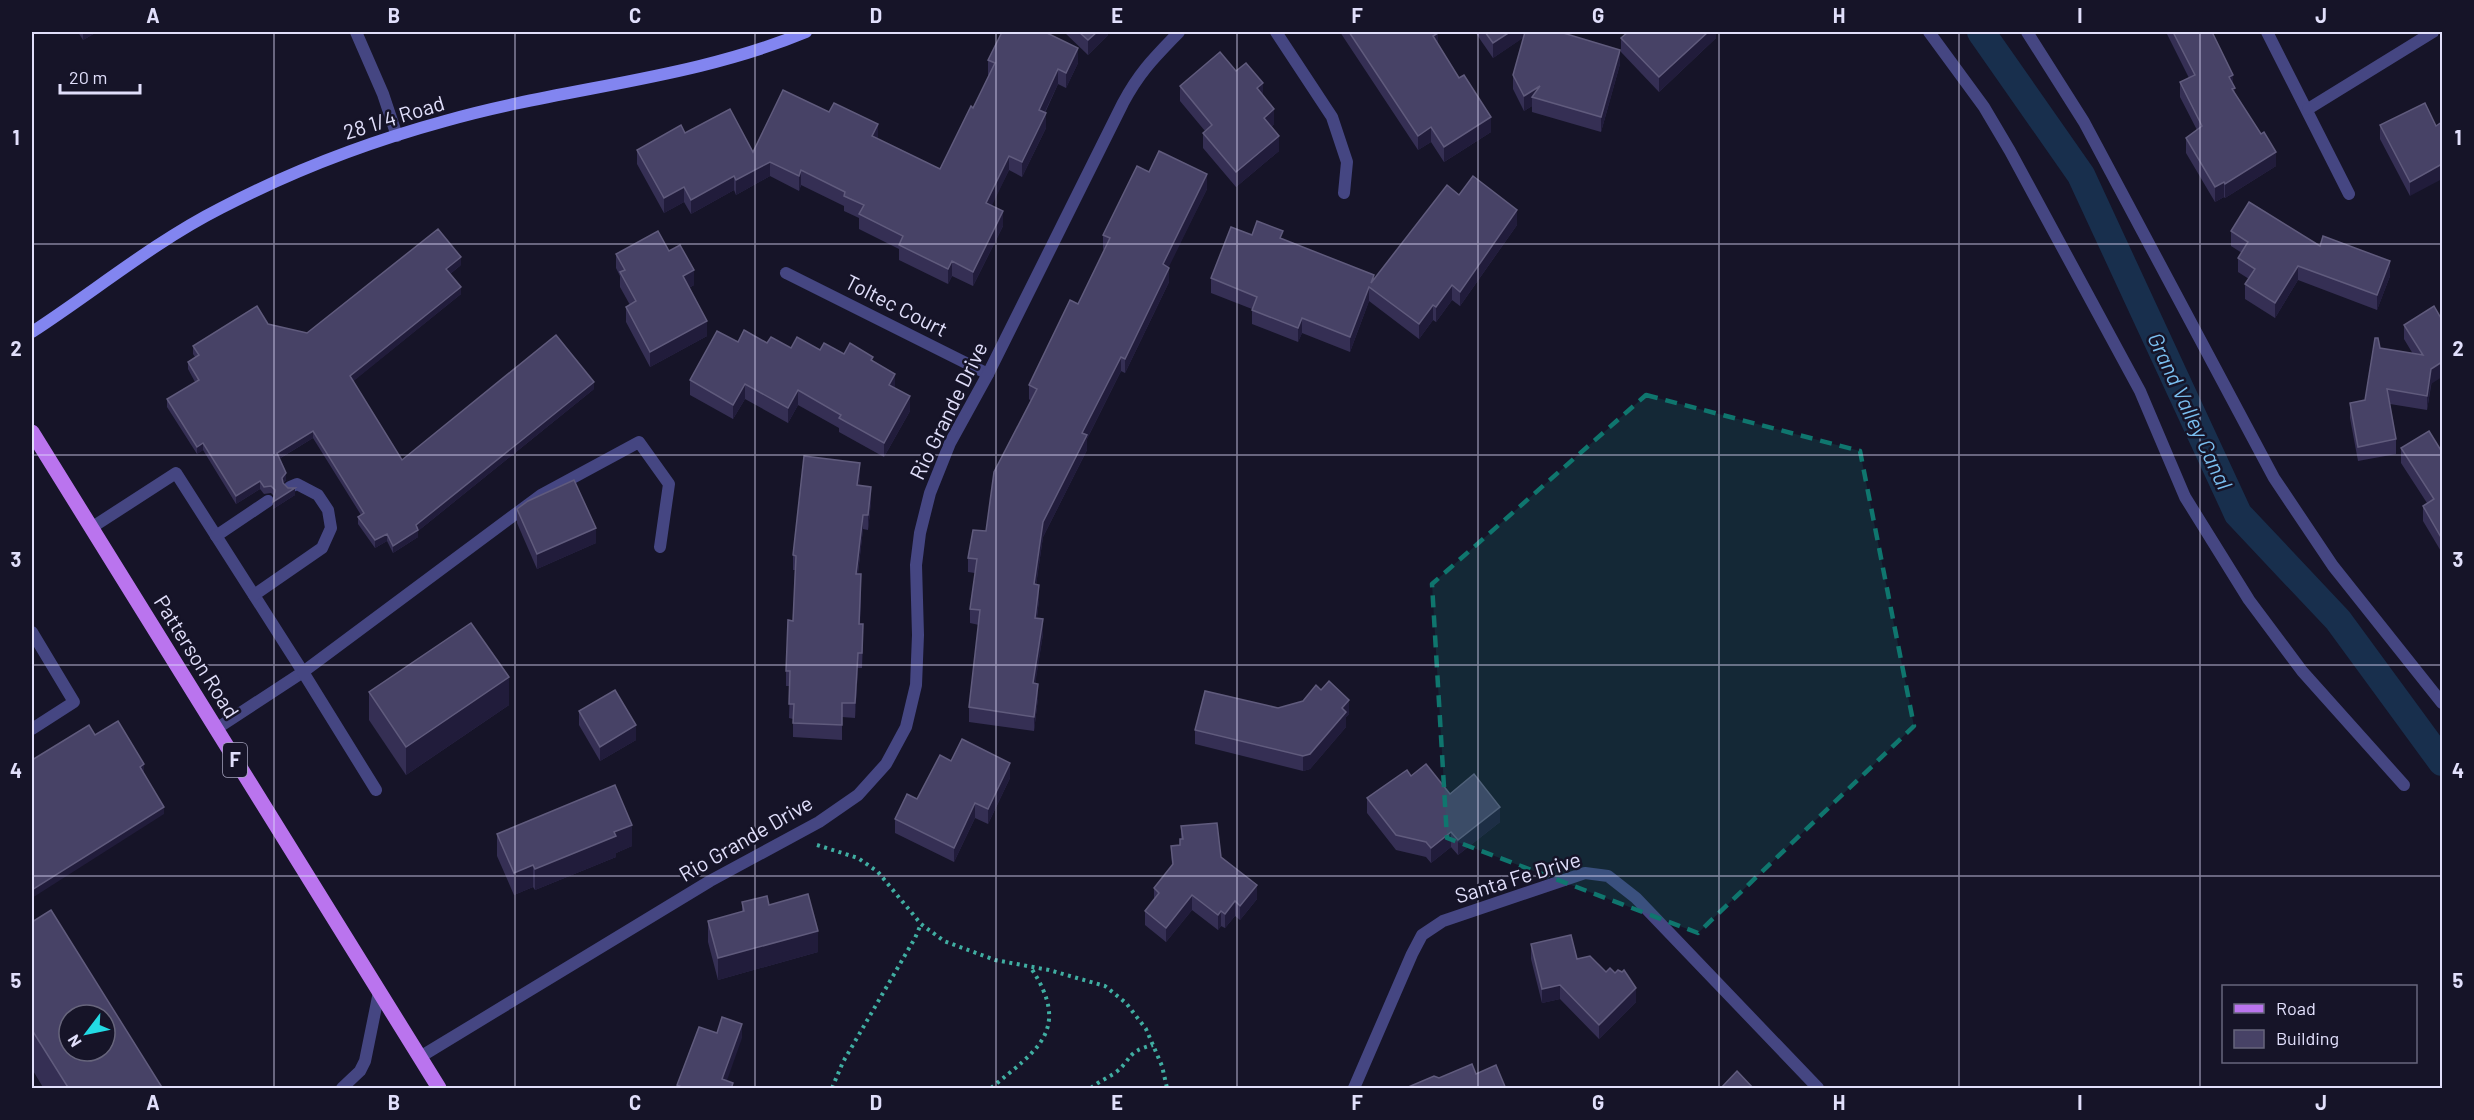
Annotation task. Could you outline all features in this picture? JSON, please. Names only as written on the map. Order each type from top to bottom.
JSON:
[{"type":"main road","name":"28 1/4 Road","points":[[32,332],[165,241],[220,208],[331,158],[446,121],[537,99],[721,61],[768,47],[806,32]]},
{"type":"main road","name":"Patterson Road","points":[[32,432],[440,1089]]},
{"type":"street","points":[[356,32],[383,94],[397,136]]},
{"type":"street","name":"Rio Grande Drive","points":[[420,1056],[710,881],[806,828],[858,795],[886,764],[906,727],[916,685],[918,635],[916,576],[920,533],[930,493],[950,443],[988,374],[1132,86],[1152,58],[1179,32]]},
{"type":"street","points":[[1276,32],[1332,117],[1347,162],[1344,194]]},
{"type":"street","points":[[1929,32],[1984,107],[2010,151],[2140,391],[2185,497],[2249,600],[2302,671],[2404,785]]},
{"type":"street","points":[[2027,32],[2084,122],[2274,478],[2333,566],[2442,703]]},
{"type":"street","points":[[2267,32],[2308,109],[2349,194]]},
{"type":"street","points":[[2308,109],[2433,32]]},
{"type":"street","name":"Toltec Court","points":[[786,273],[988,374]]},
{"type":"street","points":[[216,729],[303,672],[541,495],[639,442],[669,484],[660,547]]},
{"type":"street","points":[[91,528],[176,473],[376,790]]},
{"type":"street","points":[[254,595],[321,548],[331,528],[328,510],[318,495],[297,484],[290,487]]},
{"type":"street","points":[[216,536],[268,501]]},
{"type":"street","points":[[32,632],[74,702],[32,729]]},
{"type":"street","name":"Santa Fe Drive","points":[[1354,1089],[1422,935],[1443,921],[1585,873],[1608,876],[1636,898],[1818,1089]]},
{"type":"street","points":[[342,1089],[360,1071],[365,1062],[379,992]]},
{"type":"path","points":[[806,828],[818,847],[858,858],[878,872],[921,924],[944,940],[995,960],[1080,977],[1105,986],[1126,1003],[1146,1029],[1162,1066],[1167,1089]]},
{"type":"path","points":[[832,1089],[843,1062],[921,924]]},
{"type":"path","points":[[991,1089],[1025,1060],[1041,1043],[1048,1030],[1051,1014],[1047,998],[1042,984],[1031,968]]},
{"type":"path","points":[[1091,1089],[1116,1072],[1130,1054],[1140,1048],[1153,1045]]},
{"type":"highlighted area","points":[[1646,395],[1860,451],[1914,726],[1698,933],[1447,838],[1432,584]]},
{"type":"building","points":[[1002,32],[1045,32],[1078,48],[1066,73],[1058,69],[1039,110],[1046,113],[1022,162],[1009,156],[986,203],[1003,211],[973,272],[952,261],[948,269],[899,245],[903,236],[859,214],[864,205],[844,196],[845,192],[801,170],[799,176],[770,162],[736,180],[734,176],[691,200],[684,187],[664,198],[637,150],[681,125],[685,133],[730,109],[753,152],[783,90],[829,112],[834,103],[878,124],[872,136],[940,169],[995,63],[988,60]]},
{"type":"building","points":[[1079,32],[1097,32],[1088,40]]},
{"type":"building","points":[[1349,32],[1438,32],[1433,36],[1459,78],[1464,75],[1491,117],[1444,147],[1431,127],[1418,136]]},
{"type":"building","points":[[1485,32],[1510,32],[1493,43]]},
{"type":"building","points":[[1525,32],[1560,32],[1620,50],[1601,117],[1532,97],[1540,86],[1524,96],[1513,75]]},
{"type":"building","points":[[1628,32],[1708,32],[1659,77],[1621,38]]},
{"type":"building","points":[[2173,32],[2212,32],[2233,75],[2229,77],[2235,88],[2232,89],[2261,134],[2264,132],[2276,152],[2225,184],[2224,182],[2215,187],[2186,138],[2202,126],[2180,82],[2195,75]]},
{"type":"building","points":[[1220,52],[1236,71],[1246,63],[1263,83],[1257,88],[1274,109],[1264,118],[1279,136],[1236,172],[1203,133],[1212,125],[1180,86]]},
{"type":"building","points":[[2425,103],[2436,126],[2442,122],[2442,164],[2410,182],[2380,125]]},
{"type":"building","points":[[1159,151],[1207,174],[1163,264],[1169,268],[1125,359],[1121,357],[1082,433],[1087,435],[1043,522],[1034,584],[1039,585],[1035,618],[1043,619],[1033,683],[1038,684],[1034,717],[969,707],[980,610],[970,609],[977,559],[968,558],[973,530],[986,531],[994,472],[1037,389],[1029,385],[1070,300],[1078,304],[1110,238],[1103,235],[1137,166],[1149,172]]},
{"type":"building","points":[[1473,176],[1517,210],[1460,292],[1452,285],[1436,307],[1433,305],[1419,324],[1369,287],[1350,337],[1302,318],[1298,328],[1252,310],[1257,297],[1211,278],[1231,227],[1252,235],[1257,221],[1283,231],[1280,238],[1374,275],[1371,283],[1447,185],[1459,195]]},
{"type":"building","points":[[2249,202],[2320,246],[2323,236],[2390,261],[2377,295],[2298,266],[2275,303],[2245,284],[2255,269],[2238,258],[2248,242],[2231,231]]},
{"type":"building","points":[[438,229],[461,257],[446,269],[461,287],[350,376],[402,460],[556,335],[594,382],[416,525],[418,530],[393,546],[387,534],[375,540],[358,517],[364,513],[313,431],[277,453],[286,473],[282,478],[283,483],[288,488],[295,488],[273,502],[275,490],[271,486],[264,487],[260,481],[236,496],[203,443],[197,447],[167,399],[199,380],[188,362],[199,355],[193,346],[257,306],[268,324],[307,333]]},
{"type":"building","points":[[658,231],[669,251],[680,245],[694,270],[683,276],[707,321],[650,352],[626,307],[636,301],[620,272],[625,270],[616,254]]},
{"type":"building","points":[[2434,306],[2442,320],[2442,362],[2431,369],[2427,396],[2387,389],[2396,439],[2358,447],[2350,403],[2365,400],[2375,338],[2378,338],[2380,348],[2423,355],[2404,325]]},
{"type":"building","points":[[744,330],[767,343],[771,337],[791,348],[797,337],[820,350],[824,343],[844,354],[850,343],[873,357],[871,360],[895,374],[889,385],[910,396],[884,443],[839,418],[841,415],[798,390],[788,408],[745,384],[733,405],[690,380],[717,331],[738,342]]},
{"type":"building","points":[[2429,431],[2442,452],[2442,539],[2423,506],[2434,499],[2401,448]]},
{"type":"building","points":[[804,456],[860,463],[857,485],[871,487],[868,515],[863,515],[856,574],[861,574],[859,624],[863,624],[862,653],[858,653],[855,703],[842,703],[842,725],[793,723],[794,704],[789,704],[790,671],[786,671],[788,620],[793,621],[796,556],[793,555]]},
{"type":"building","points":[[574,480],[596,528],[537,554],[517,509],[528,501]]},
{"type":"building","points":[[471,623],[509,677],[406,747],[369,692]]},
{"type":"building","points":[[1329,681],[1349,700],[1342,708],[1346,712],[1310,754],[1303,756],[1195,730],[1205,691],[1278,708],[1303,701],[1316,685],[1321,690]]},
{"type":"building","points":[[615,690],[636,725],[600,747],[579,711]]},
{"type":"building","points":[[118,721],[144,764],[140,767],[164,807],[32,890],[32,760],[89,725],[95,735]]},
{"type":"building","points":[[962,739],[1010,763],[988,809],[975,803],[954,848],[895,819],[907,794],[917,799],[940,755],[951,761]]},
{"type":"building","points":[[1426,764],[1450,794],[1474,774],[1500,807],[1458,840],[1451,832],[1431,848],[1426,842],[1396,835],[1367,798],[1407,770],[1411,776]]},
{"type":"building","points":[[615,785],[632,825],[614,832],[616,836],[535,869],[533,865],[514,873],[497,834]]},
{"type":"building","points":[[1217,823],[1221,857],[1257,885],[1240,906],[1235,901],[1225,914],[1221,911],[1218,915],[1192,895],[1166,928],[1145,911],[1159,893],[1154,888],[1173,864],[1171,846],[1180,845],[1180,839],[1183,839],[1181,826]]},
{"type":"building","points":[[808,894],[818,931],[718,958],[708,921],[744,911],[742,902],[767,896],[769,905]]},
{"type":"building","points":[[51,910],[109,1003],[57,1003],[57,1063],[117,1063],[117,1015],[163,1089],[69,1089],[32,1030],[32,922]]},
{"type":"building","points":[[1571,935],[1577,959],[1590,956],[1606,972],[1610,968],[1615,973],[1618,970],[1622,972],[1624,970],[1636,988],[1599,1025],[1560,985],[1542,989],[1531,944]]},
{"type":"building","points":[[722,1017],[742,1024],[722,1079],[733,1083],[731,1089],[686,1089],[677,1085],[699,1027],[717,1033]]},
{"type":"building","points":[[1472,1064],[1476,1074],[1496,1065],[1506,1089],[1406,1088],[1434,1076],[1439,1078]]},
{"type":"building","points":[[1737,1071],[1754,1089],[1720,1089]]},
{"type":"waterway","name":"Grand Valley Canal","points":[[1981,32],[2081,175],[2238,514],[2338,620],[2442,762]]}]
